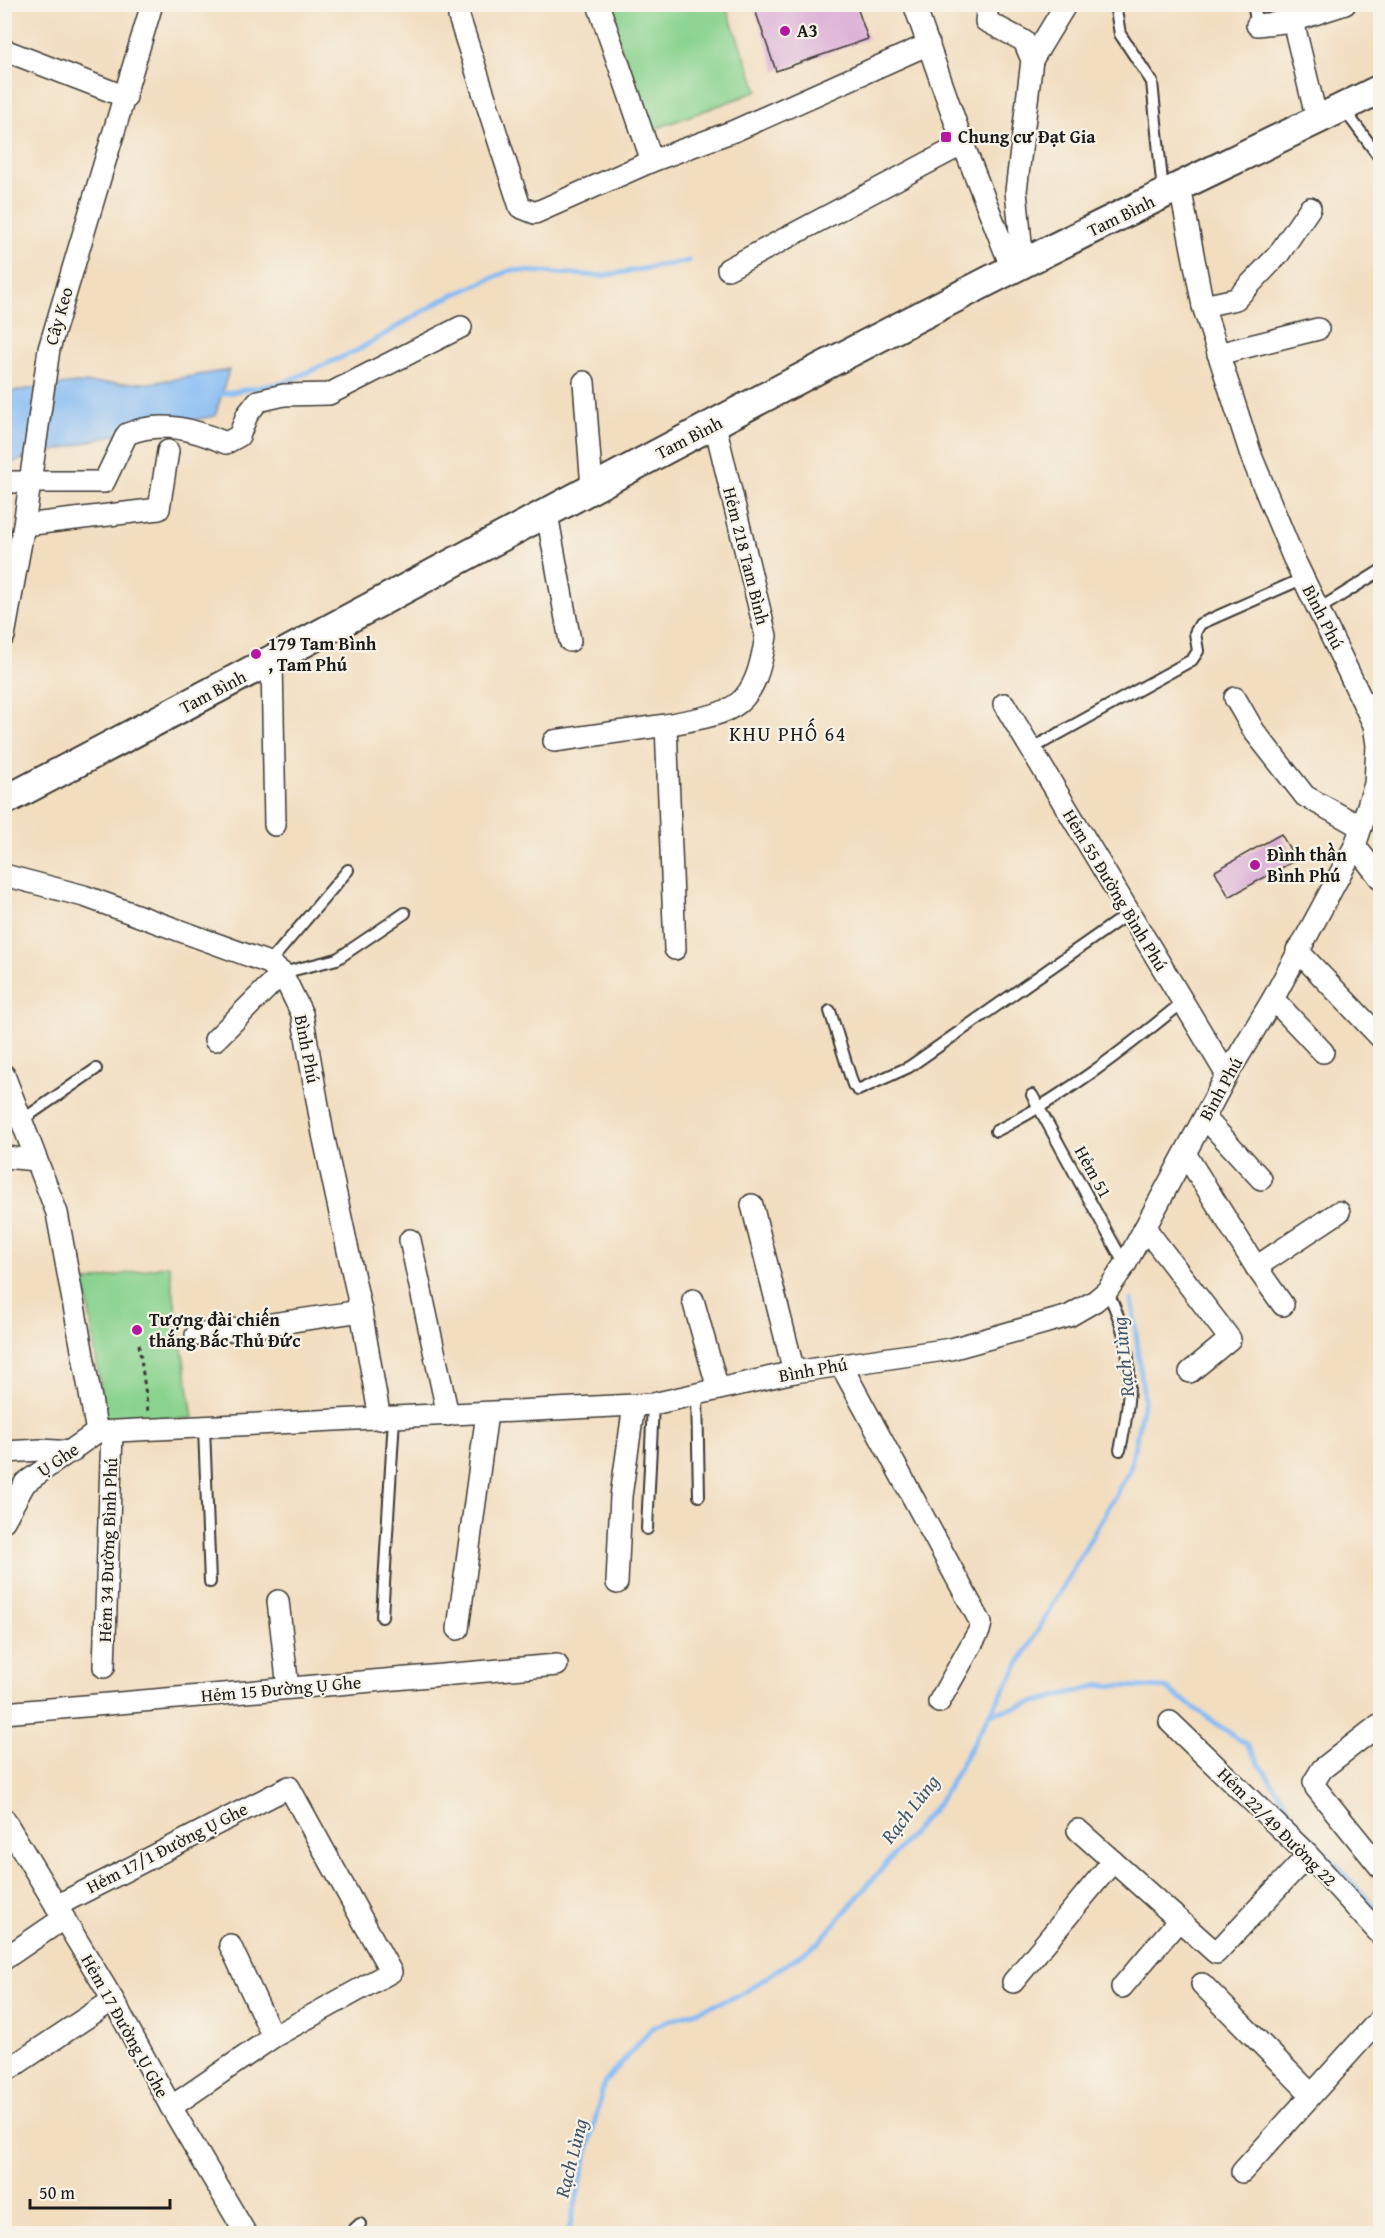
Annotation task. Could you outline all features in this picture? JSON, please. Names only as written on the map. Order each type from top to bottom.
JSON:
[{"type":"main road","name":"Tam Bình","points":[[4,801],[272,661],[592,488],[1017,267],[1380,89]]},
{"type":"street","name":"Cây Keo","points":[[4,636],[24,525],[49,349],[152,4]]},
{"type":"street","points":[[598,4],[652,161]]},
{"type":"street","points":[[914,4],[963,144],[1017,267]]},
{"type":"street","points":[[988,4],[986,21],[1024,41],[1032,60]]},
{"type":"street","points":[[1017,267],[1016,191],[1032,60],[1066,4]]},
{"type":"street","points":[[1255,15],[1293,21],[1346,4]]},
{"type":"street","points":[[459,16],[520,207],[535,213],[652,161],[734,131],[929,44]]},
{"type":"street","points":[[1293,21],[1317,120]]},
{"type":"street","points":[[4,50],[126,97]]},
{"type":"street","points":[[728,269],[963,144]]},
{"type":"street","name":"Bình Phú","points":[[104,1432],[643,1405],[794,1372],[951,1349],[1059,1319],[1095,1301],[1107,1291],[1125,1265],[1227,1075],[1273,999],[1358,836],[1375,784],[1379,744],[1374,725],[1304,578],[1252,458],[1203,306],[1172,191]]},
{"type":"street","points":[[1203,306],[1236,299],[1278,255],[1310,208]]},
{"type":"street","points":[[4,482],[104,483],[127,434],[144,427],[176,425],[226,443],[239,436],[247,416],[258,402],[284,395],[329,394],[461,327]]},
{"type":"street","points":[[1218,354],[1318,329]]},
{"type":"street","points":[[584,382],[592,488]]},
{"type":"street","name":"Hẻm 218 Tam Bình","points":[[554,741],[666,725],[723,714],[744,701],[761,670],[766,636],[715,425]]},
{"type":"street","points":[[24,525],[159,509],[168,451]]},
{"type":"street","points":[[547,514],[570,641]]},
{"type":"street","points":[[272,661],[274,825]]},
{"type":"street","points":[[1234,698],[1254,731],[1305,796],[1358,836],[1380,878]]},
{"type":"street","name":"Hẻm 55 Đường Bình Phú","points":[[1004,704],[1227,1075]]},
{"type":"street","points":[[666,725],[675,949]]},
{"type":"street","points":[[4,876],[84,896],[276,968],[215,1040]]},
{"type":"street","points":[[1298,950],[1380,1037]]},
{"type":"street","name":"Bình Phú","points":[[276,968],[302,1014],[323,1134],[361,1311],[387,1418]]},
{"type":"street","points":[[1273,999],[1323,1052]]},
{"type":"street","points":[[4,1075],[57,1213],[104,1432]]},
{"type":"street","points":[[1205,1118],[1262,1179]]},
{"type":"street","points":[[1186,1155],[1256,1267],[1283,1305]]},
{"type":"street","points":[[4,1157],[36,1160]]},
{"type":"street","points":[[752,1205],[794,1372]]},
{"type":"street","points":[[1256,1267],[1339,1212]]},
{"type":"street","points":[[1145,1228],[1230,1338],[1190,1372]]},
{"type":"street","points":[[410,1240],[448,1415]]},
{"type":"street","points":[[693,1300],[718,1389]]},
{"type":"street","points":[[196,1335],[361,1311]]},
{"type":"street","points":[[841,1365],[981,1623],[980,1631],[939,1702]]},
{"type":"street","points":[[618,1583],[621,1496],[643,1405]]},
{"type":"street","points":[[459,1629],[487,1413]]},
{"type":"street","name":"Ụ Ghe","points":[[4,1521],[25,1483],[104,1432]]},
{"type":"street","name":"Hẻm 34 Đường Bình Phú","points":[[104,1432],[104,1667]]},
{"type":"street","points":[[4,1452],[41,1450],[72,1452]]},
{"type":"street","points":[[278,1601],[288,1688]]},
{"type":"street","name":"Hẻm 15 Đường Ụ Ghe","points":[[4,1713],[557,1665]]},
{"type":"street","name":"Hẻm 22/49 Đường 22","points":[[1170,1722],[1308,1855],[1380,1934]]},
{"type":"street","points":[[1380,1724],[1322,1769],[1314,1782],[1316,1788],[1380,1867]]},
{"type":"street","name":"Hẻm 17/1 Đường Ụ Ghe","points":[[4,1959],[60,1912],[289,1787],[391,1971],[273,2037]]},
{"type":"street","name":"Hẻm 17 Đường Ụ Ghe","points":[[4,1819],[112,2000],[171,2107],[246,2234]]},
{"type":"street","points":[[1078,1830],[1216,1953],[1308,1855]]},
{"type":"street","points":[[1013,1982],[1113,1861]]},
{"type":"street","points":[[1122,1987],[1179,1920]]},
{"type":"street","points":[[171,2107],[273,2037],[230,1945]]},
{"type":"street","points":[[1202,1984],[1311,2094]]},
{"type":"street","points":[[6,2071],[112,2000]]},
{"type":"street","points":[[1242,2172],[1380,2019]]},
{"type":"lane","points":[[1115,4],[1120,34],[1152,82],[1172,191]]},
{"type":"lane","points":[[1343,108],[1380,158]]},
{"type":"lane","points":[[1319,609],[1380,571]]},
{"type":"lane","points":[[1031,749],[1192,660],[1198,651],[1195,633],[1200,624],[1304,578]]},
{"type":"lane","points":[[276,968],[348,870]]},
{"type":"lane","points":[[830,1011],[853,1085],[858,1090],[909,1067],[1129,912]]},
{"type":"lane","points":[[276,968],[337,959],[405,913]]},
{"type":"lane","points":[[996,1131],[1040,1109],[1125,1049],[1183,1002]]},
{"type":"lane","points":[[22,1120],[96,1069]]},
{"type":"lane","name":"Hẻm 51","points":[[1032,1095],[1125,1265]]},
{"type":"lane","points":[[1107,1291],[1120,1317],[1129,1363],[1130,1406],[1120,1450]]},
{"type":"lane","points":[[697,1394],[699,1496]]},
{"type":"lane","points":[[643,1405],[648,1529]]},
{"type":"lane","points":[[382,1617],[387,1418]]},
{"type":"lane","points":[[204,1428],[210,1582]]},
{"type":"lane","points":[[349,2234],[360,2224]]},
{"type":"path","points":[[139,1344],[151,1431]]},
{"type":"green space","points":[[605,5],[725,5],[758,91],[652,130]]},
{"type":"green space","points":[[169,1265],[193,1418],[112,1424],[105,1420],[85,1282]]},
{"type":"water","points":[[229,370],[215,416],[114,435],[5,464],[5,392],[76,383],[150,383]]},
{"type":"building","points":[[753,4],[856,4],[868,39],[776,71]]},
{"type":"building","name":"Đình thần Bình Phú","points":[[1281,834],[1296,860],[1229,897],[1215,871]]},
{"type":"waterway","points":[[216,395],[283,383],[358,350],[442,300],[511,270],[602,276],[689,261]]},
{"type":"waterway","name":"Rạch Lùng","points":[[568,2234],[604,2083],[653,2027],[740,1995],[818,1943],[940,1801],[1130,1470],[1144,1399],[1132,1300]]},
{"type":"waterway","points":[[990,1714],[1101,1685],[1166,1688],[1247,1745],[1302,1828],[1380,1912]]},
{"type":"place","name":"A3","points":[[785,31]]},
{"type":"place","name":"Chung cư Đạt Gia","points":[[946,137]]},
{"type":"place","name":"179 Tam Bình , Tam Phú","points":[[256,654]]},
{"type":"place","name":"Đình thần Bình Phú","points":[[1255,865]]},
{"type":"place","name":"Tượng đài chiến thắng Bắc Thủ Đức","points":[[137,1330]]},
{"type":"district","name":"KHU PHỐ 64","points":[[788,734]]}]
